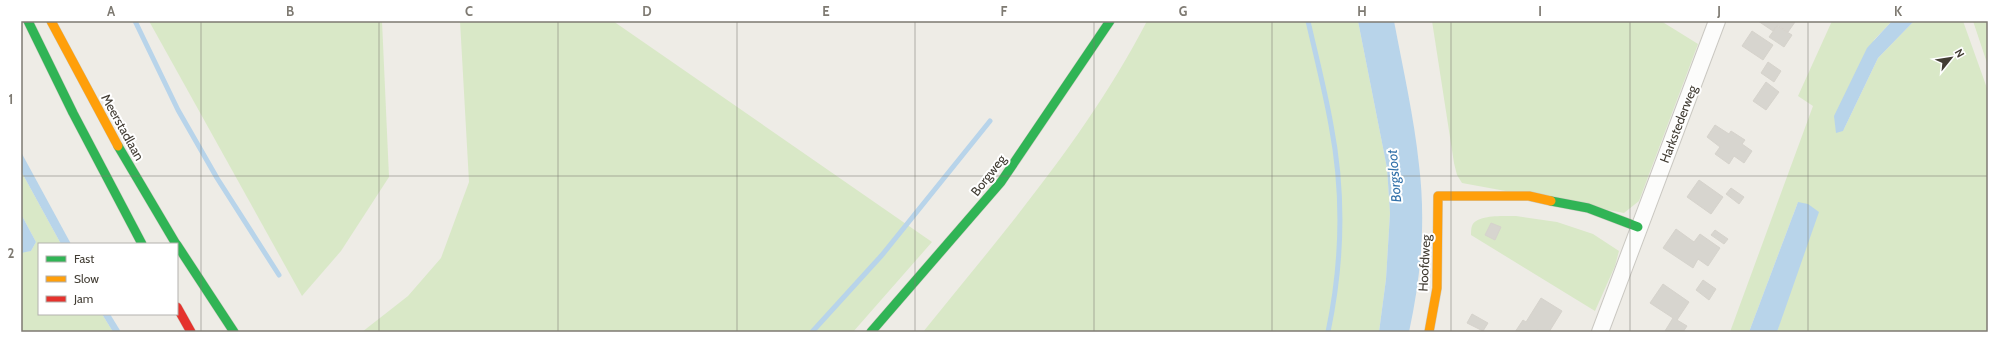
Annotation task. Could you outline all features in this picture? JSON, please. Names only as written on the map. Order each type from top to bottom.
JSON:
[{"type":"main road","points":[[28,21],[73,113],[141,243]]},
{"type":"main road","name":"Meerstadlaan","points":[[51,21],[99,113],[156,213],[176,243]]},
{"type":"main road","name":"Borgweg","points":[[871,332],[1001,182],[1100,38],[1110,21]]},
{"type":"main road","name":"Hoofdweg","points":[[1429,332],[1437,288],[1438,196],[1529,196],[1588,208],[1638,227]]},
{"type":"main road","name":"Meerstadlaan","points":[[178,246],[234,332]]},
{"type":"main road","points":[[178,309],[191,332]]},
{"type":"street","name":"Harkstederweg","points":[[1600,332],[1638,227],[1717,21]]},
{"type":"green space","points":[[149,21],[382,21],[389,177],[341,251],[302,296]]},
{"type":"green space","points":[[460,21],[613,21],[932,242],[853,332],[362,332],[408,296],[441,258],[469,182]]},
{"type":"green space","points":[[1147,21],[1358,21],[1387,168],[1390,213],[1386,279],[1379,332],[923,332],[1043,182],[1098,104],[1124,63]]},
{"type":"green space","points":[[1432,21],[1661,21],[1698,44],[1639,201],[1624,213],[1462,183],[1457,175],[1454,163]]},
{"type":"green space","points":[[1832,21],[1892,21],[1874,40],[1843,131],[1878,58],[1914,21],[1963,21],[1988,91],[1988,332],[1777,332],[1781,319],[1798,202],[1749,332],[1730,332],[1813,106],[1798,96]]},
{"type":"green space","points":[[1973,21],[1988,21],[1988,66]]},
{"type":"green space","points":[[21,171],[60,243],[38,243],[38,315],[103,315],[113,332],[21,332],[21,252],[31,251],[36,242],[21,214]]},
{"type":"green space","points":[[1491,216],[1516,216],[1557,222],[1593,234],[1619,251],[1615,266],[1595,311],[1471,235],[1472,226],[1479,219]]},
{"type":"water","name":"Borgsloot","points":[[1358,21],[1394,21],[1417,147],[1421,186],[1422,228],[1417,291],[1409,332],[1379,332],[1386,279],[1390,213],[1387,168]]},
{"type":"water","points":[[1892,21],[1914,21],[1878,58],[1843,131],[1836,133],[1834,116],[1867,48]]},
{"type":"water","points":[[21,152],[70,243],[60,243],[21,171]]},
{"type":"water","points":[[1798,202],[1808,204],[1819,212],[1777,332],[1749,332]]},
{"type":"water","points":[[21,214],[36,242],[31,251],[21,253]]},
{"type":"water","points":[[103,315],[111,315],[121,332],[113,332]]},
{"type":"building","points":[[1758,21],[1795,22],[1788,32],[1777,25],[1773,31]]},
{"type":"building","points":[[1777,26],[1792,35],[1784,47],[1769,37]]},
{"type":"building","points":[[1752,31],[1773,45],[1763,60],[1742,46]]},
{"type":"building","points":[[1768,62],[1781,71],[1774,82],[1761,73]]},
{"type":"building","points":[[1766,82],[1779,92],[1766,110],[1753,101]]},
{"type":"building","points":[[1715,125],[1729,134],[1731,131],[1745,140],[1742,144],[1752,151],[1744,163],[1734,156],[1729,164],[1715,154],[1720,147],[1707,137]]},
{"type":"building","points":[[1699,180],[1723,197],[1711,214],[1687,197]]},
{"type":"building","points":[[1731,188],[1744,197],[1739,204],[1726,194]]},
{"type":"building","points":[[1491,223],[1501,227],[1495,240],[1485,235]]},
{"type":"building","points":[[1676,229],[1694,242],[1700,234],[1720,248],[1708,266],[1698,259],[1693,268],[1663,248]]},
{"type":"building","points":[[1715,230],[1728,239],[1724,244],[1711,235]]},
{"type":"building","points":[[1703,280],[1716,289],[1709,300],[1696,290]]},
{"type":"building","points":[[1663,284],[1689,302],[1677,320],[1687,326],[1683,332],[1665,331],[1673,318],[1650,303]]},
{"type":"building","points":[[1541,298],[1562,311],[1549,332],[1541,332],[1537,330],[1535,332],[1515,332],[1523,320],[1526,322]]},
{"type":"building","points":[[1472,314],[1488,323],[1483,331],[1467,323]]},
{"type":"waterway","points":[[135,21],[178,110],[217,178],[279,275]]},
{"type":"waterway","points":[[1308,21],[1329,112],[1338,177],[1340,229],[1339,255],[1333,307],[1328,332]]},
{"type":"waterway","points":[[812,332],[882,255],[990,121]]},
{"type":"traffic: fast","points":[[28,21],[73,113],[141,243]]},
{"type":"traffic: fast","points":[[871,332],[1001,182],[1110,21]]},
{"type":"traffic: fast","points":[[118,146],[175,243]]},
{"type":"traffic: fast","points":[[1551,201],[1588,208],[1638,227]]},
{"type":"traffic: fast","points":[[178,247],[234,332]]},
{"type":"traffic: slow","points":[[51,21],[118,146]]},
{"type":"traffic: slow","points":[[1429,332],[1437,288],[1438,196],[1529,196],[1551,201]]},
{"type":"traffic: jam","points":[[178,309],[191,332]]}]
